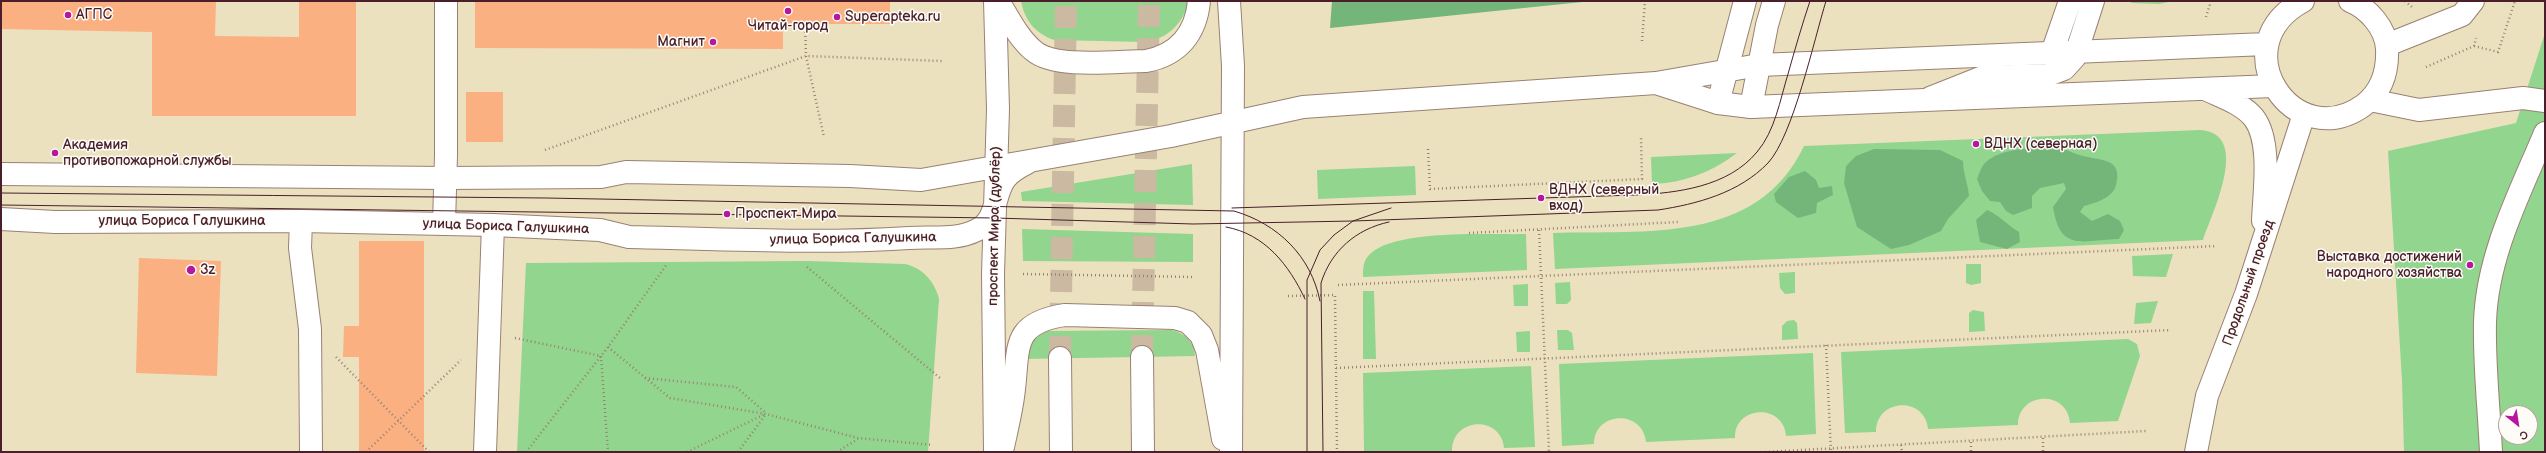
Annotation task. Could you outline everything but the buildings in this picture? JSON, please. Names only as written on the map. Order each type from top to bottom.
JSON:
[{"type":"main road","points":[[444,224],[446,178],[446,1]]},
{"type":"main road","points":[[996,1],[1024,41],[1035,52],[1066,62],[1146,61],[1159,59],[1176,49],[1189,35],[1194,25],[1199,1]]},
{"type":"main road","name":"проспект Мира (дублёр)","points":[[995,452],[993,274],[998,167],[996,1]]},
{"type":"main road","points":[[1229,1],[1232,66],[1232,452]]},
{"type":"main road","points":[[1718,102],[1725,69],[1745,1]]},
{"type":"main road","points":[[1751,107],[1767,25],[1774,1]]},
{"type":"main road","points":[[2052,53],[2070,1]]},
{"type":"main road","points":[[1921,100],[1944,95],[1970,81],[1983,77],[2054,73],[2068,65],[2077,52],[2093,1]]},
{"type":"main road","points":[[2303,1],[2292,7],[2279,19],[2266,44],[2266,62],[2273,86],[2292,106],[2304,114],[2321,118],[2339,117],[2355,111],[2370,100],[2382,84],[2386,71],[2387,45],[2381,28],[2370,14],[2350,1]]},
{"type":"main road","points":[[2387,45],[2462,15],[2474,1]]},
{"type":"main road","points":[[1,174],[446,178],[601,177],[626,172],[850,176],[921,180],[1171,136],[1303,107],[1656,83],[1725,69],[1759,65],[2266,44]]},
{"type":"main road","points":[[1656,83],[1718,102],[1751,107],[2273,86]]},
{"type":"main road","points":[[2204,89],[2240,107],[2254,118],[2261,132],[2264,149],[2262,248]]},
{"type":"main road","points":[[2370,100],[2419,110],[2523,98],[2545,100]]},
{"type":"main road","name":"Продольный проезд","points":[[2196,452],[2207,396],[2220,367],[2262,248],[2304,114]]},
{"type":"main road","points":[[2492,452],[2485,321],[2492,272],[2501,238],[2545,133]]},
{"type":"main road","points":[[995,206],[1005,179],[1015,169],[1028,162]]},
{"type":"main road","name":"улица Бориса Галушкина","points":[[1,219],[55,222],[301,221],[493,225],[600,230],[628,237],[844,242],[921,237],[943,239],[969,234],[985,226],[991,218],[995,206]]},
{"type":"main road","points":[[301,221],[300,248],[310,329],[311,452]]},
{"type":"main road","points":[[485,452],[493,225]]},
{"type":"main road","points":[[921,237],[971,244],[985,257],[993,274]]},
{"type":"main road","points":[[1002,452],[1014,388],[1017,348],[1023,334],[1034,324],[1050,317],[1065,315],[1175,318],[1188,322],[1201,335],[1207,350],[1214,401],[1226,452]]},
{"type":"main road","points":[[1142,357],[1143,452]]},
{"type":"main road","points":[[1060,358],[1061,452]]},
{"type":"path","points":[[1642,41],[1645,1]]},
{"type":"path","points":[[2206,17],[2211,1]]},
{"type":"path","points":[[2474,46],[2498,52],[2515,1]]},
{"type":"path","points":[[806,24],[806,56],[824,137]]},
{"type":"path","points":[[539,153],[806,56],[942,61]]},
{"type":"path","points":[[1428,149],[1430,189],[1642,179],[1640,137]]},
{"type":"path","points":[[1469,233],[1678,222]]},
{"type":"path","points":[[1539,230],[1549,452]]},
{"type":"path","points":[[1338,285],[2217,246]]},
{"type":"path","points":[[526,452],[608,347],[671,259]]},
{"type":"path","points":[[801,261],[940,378]]},
{"type":"path","points":[[1023,274],[1194,276]]},
{"type":"path","points":[[1288,296],[1335,295],[1337,452]]},
{"type":"path","points":[[310,329],[429,452]]},
{"type":"path","points":[[1336,368],[2171,330]]},
{"type":"path","points":[[366,452],[489,333],[601,356]]},
{"type":"path","points":[[1826,346],[1831,450]]},
{"type":"path","points":[[608,347],[670,398],[766,414],[858,438],[933,445]]},
{"type":"path","points":[[601,356],[608,452]]},
{"type":"path","points":[[645,378],[736,387],[766,414]]},
{"type":"path","points":[[687,452],[766,414]]},
{"type":"path","points":[[738,452],[766,414]]},
{"type":"path","points":[[1766,452],[1831,450],[2146,431]]},
{"type":"path","points":[[837,452],[858,438]]},
{"type":"path","points":[[2043,438],[2043,452]]},
{"type":"path","points":[[1971,442],[1971,452]]},
{"type":"path","points":[[1901,445],[1902,452]]},
{"type":"green space","points":[[1021,1],[1189,1],[1183,16],[1174,28],[1162,37],[1146,42],[1054,40],[1036,30],[1025,15]]},
{"type":"green space","points":[[1332,1],[1592,1],[1330,28]]},
{"type":"green space","points":[[2129,1],[2174,1],[2159,4],[2132,3]]},
{"type":"green space","name":"Выставка достижений народного хозяйства","points":[[2545,33],[2545,452],[2404,452],[2402,380],[2388,151],[2516,123]]},
{"type":"green space","points":[[2200,130],[2215,134],[2224,145],[2226,159],[2220,194],[2203,240],[1555,269],[1553,233],[1660,230],[1695,226],[1728,216],[1758,201],[1783,178],[1804,146]]},
{"type":"green space","points":[[2060,147],[2080,155],[2104,160],[2114,165],[2117,176],[2114,190],[2107,197],[2084,206],[2080,212],[2092,221],[2108,214],[2120,221],[2124,230],[2119,239],[2075,241],[2067,238],[2061,232],[2056,222],[2053,207],[2066,189],[2064,183],[2040,188],[2032,196],[2032,208],[2013,215],[2006,211],[2000,202],[1990,201],[1982,191],[1977,179],[1984,164],[1991,158],[1999,154],[2020,149]]},
{"type":"green space","points":[[1874,149],[1940,150],[1963,161],[1969,196],[1948,219],[1941,231],[1909,245],[1891,249],[1857,227],[1844,183],[1846,166],[1856,156]]},
{"type":"green space","points":[[1737,153],[1708,171],[1686,179],[1652,184],[1651,157]]},
{"type":"green space","points":[[1192,164],[1193,205],[1022,201],[1021,192]]},
{"type":"green space","points":[[1415,166],[1416,195],[1318,199],[1317,170]]},
{"type":"green space","points":[[1805,171],[1816,180],[1819,188],[1832,186],[1833,195],[1817,203],[1816,213],[1798,218],[1776,202],[1774,194],[1789,177]]},
{"type":"green space","points":[[1987,210],[2019,232],[2020,242],[2007,249],[1980,242],[1976,220]]},
{"type":"green space","points":[[1022,229],[1193,234],[1193,262],[1023,261]]},
{"type":"green space","points":[[1526,234],[1527,270],[1363,277],[1363,268],[1370,254],[1383,246],[1400,240],[1444,235]]},
{"type":"green space","points":[[2173,254],[2166,277],[2133,276],[2132,256]]},
{"type":"green space","points":[[808,261],[905,264],[923,272],[935,287],[939,299],[928,452],[517,452],[526,263]]},
{"type":"green space","points":[[1966,264],[1981,264],[1981,283],[1971,285],[1966,283]]},
{"type":"green space","points":[[1795,272],[1795,293],[1785,294],[1780,288],[1779,273]]},
{"type":"green space","points":[[1570,282],[1571,300],[1567,304],[1556,304],[1555,283]]},
{"type":"green space","points":[[1528,284],[1528,306],[1514,306],[1513,285]]},
{"type":"green space","points":[[1363,291],[1374,291],[1376,359],[1363,359]]},
{"type":"green space","points":[[2158,301],[2151,323],[2134,324],[2136,303]]},
{"type":"green space","points":[[1973,310],[1984,312],[1985,331],[1969,332],[1969,313]]},
{"type":"green space","points":[[1794,320],[1797,323],[1798,339],[1782,340],[1782,326],[1787,321]]},
{"type":"green space","points":[[1172,330],[1188,339],[1193,347],[1195,356],[1024,359],[1027,349],[1032,341],[1039,335],[1049,331]]},
{"type":"green space","points":[[1557,330],[1568,330],[1572,333],[1574,350],[1558,350]]},
{"type":"green space","points":[[1530,331],[1530,352],[1517,352],[1516,332]]},
{"type":"green space","points":[[2128,339],[2137,344],[2140,356],[2118,421],[2070,423],[2067,412],[2061,404],[2052,400],[2043,399],[2034,401],[2026,406],[2020,414],[2018,425],[1928,429],[1925,418],[1919,411],[1910,406],[1901,405],[1892,407],[1884,413],[1878,421],[1876,432],[1845,433],[1841,352]]},
{"type":"green space","points":[[1813,353],[1816,434],[1786,436],[1783,425],[1777,418],[1769,413],[1759,412],[1750,414],[1742,419],[1737,427],[1735,438],[1646,442],[1643,431],[1637,424],[1628,419],[1619,418],[1610,420],[1602,425],[1596,433],[1594,444],[1562,446],[1559,364]]},
{"type":"green space","points":[[1531,366],[1535,447],[1504,448],[1501,437],[1495,430],[1486,425],[1477,424],[1468,426],[1460,432],[1454,440],[1452,451],[1364,452],[1363,373]]},
{"type":"tunnel","points":[[1060,358],[1066,1]]},
{"type":"tunnel","points":[[1142,357],[1149,1]]},
{"type":"tram line","points":[[1232,208],[1635,195],[1684,190],[1701,186],[1732,173],[1745,164],[1763,144],[1773,125],[1810,1]]},
{"type":"tram line","points":[[1,205],[995,218],[1193,224],[1353,221],[1658,210],[1717,196],[1744,182],[1768,163],[1777,150],[1786,132],[1794,110],[1826,1]]},
{"type":"tram line","points":[[1,193],[546,198],[1234,211],[1265,224],[1290,244],[1309,270],[1316,285],[1320,301]]},
{"type":"tram line","points":[[1307,452],[1307,280],[1320,250],[1334,235],[1353,221],[1391,208]]},
{"type":"tram line","points":[[1323,452],[1321,283],[1325,271],[1331,261],[1346,243],[1366,230],[1389,222]]},
{"type":"tram line","points":[[1226,227],[1253,236],[1274,253],[1291,274],[1305,299]]},
{"type":"place","name":"Читай-город","points":[[788,11]]},
{"type":"place","name":"АГПС","points":[[68,15]]},
{"type":"place","name":"Superapteka.ru","points":[[837,17]]},
{"type":"place","name":"Магнит","points":[[713,42]]},
{"type":"place","name":"ВДНХ (северная)","points":[[1976,144]]},
{"type":"place","name":"Академия противопожарной службы","points":[[55,153]]},
{"type":"place","name":"ВДНХ (северный вход)","points":[[1541,198]]},
{"type":"place","name":"Проспект Мира","points":[[727,214]]},
{"type":"place","name":"Выставка достижений народного хозяйства","points":[[2470,265]]},
{"type":"place","name":"3z","points":[[191,270]]}]
